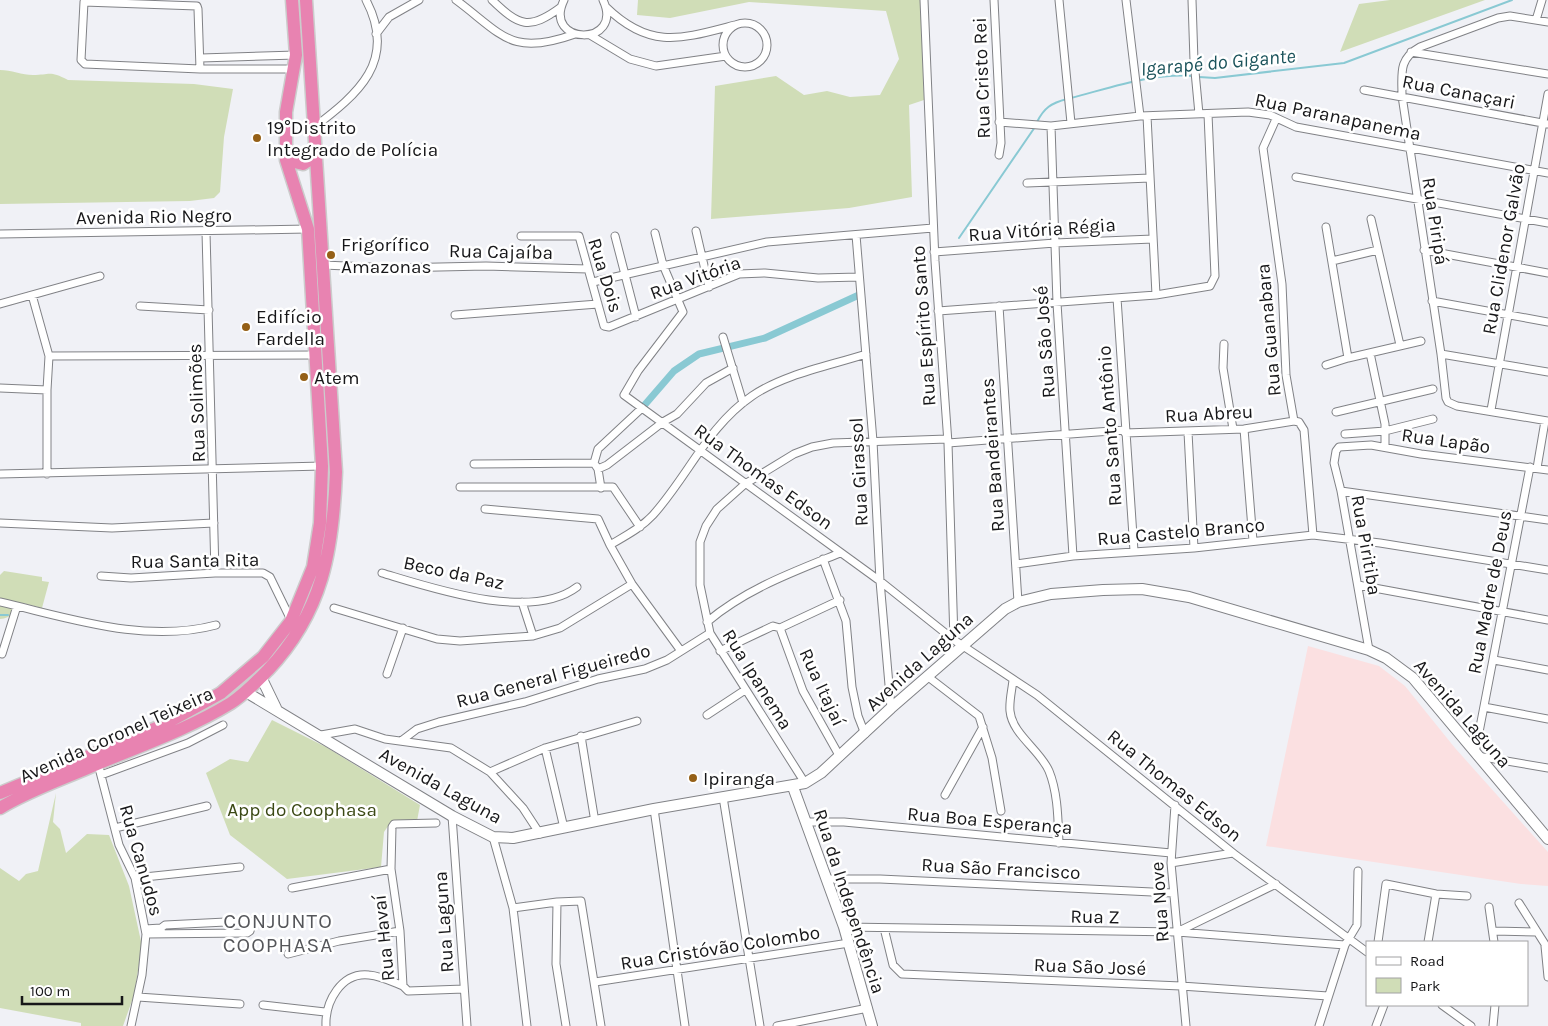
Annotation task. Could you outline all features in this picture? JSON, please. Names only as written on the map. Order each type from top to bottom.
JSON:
[{"type":"highway","name":"Avenida Coronel Teixeira","points":[[0,793],[161,726],[221,693],[263,657],[291,621],[314,567],[318,545],[322,466],[317,356],[308,229],[286,160],[286,112],[296,55],[292,0]]},
{"type":"highway","name":"Avenida Coronel Teixeira","points":[[0,808],[100,769],[221,708],[246,692],[285,652],[302,627],[316,599],[326,568],[332,535],[336,472],[306,0]]},
{"type":"highway","points":[[286,160],[303,164],[315,156]]},
{"type":"main road","name":"Avenida Laguna","points":[[246,692],[321,735],[452,816],[493,837],[506,839],[540,834],[654,809],[806,784],[840,757],[928,676],[958,643],[1005,609],[1018,602],[1051,594],[1142,589],[1189,597],[1369,650],[1386,658],[1413,678],[1548,839]]},
{"type":"main road","points":[[261,677],[277,709]]},
{"type":"main road","name":"Rua da Independência","points":[[793,787],[844,927],[872,1026]]},
{"type":"street","points":[[313,128],[359,90],[367,80],[375,58],[376,34],[372,14],[366,0]]},
{"type":"street","points":[[376,34],[389,17],[419,0]]},
{"type":"street","points":[[456,0],[486,25],[512,41],[529,45],[542,44],[575,34],[590,35],[630,59],[656,66],[726,56]]},
{"type":"street","points":[[492,0],[513,20],[523,23],[537,22],[563,4]]},
{"type":"street","name":"Rua Espírito Santo","points":[[924,0],[934,252],[948,441],[958,643]]},
{"type":"street","name":"Rua Cristo Rei","points":[[994,0],[999,155]]},
{"type":"street","points":[[1060,0],[1066,90],[1071,123]]},
{"type":"street","points":[[1126,0],[1136,83],[1144,116],[1150,178],[1156,295]]},
{"type":"street","points":[[1192,0],[1194,70],[1199,114]]},
{"type":"street","points":[[1536,20],[1542,0]]},
{"type":"street","points":[[200,70],[201,58],[196,6],[84,2],[82,63],[200,70],[295,69]]},
{"type":"street","points":[[563,4],[562,22],[575,34]]},
{"type":"street","points":[[590,35],[602,26],[607,14],[604,4]]},
{"type":"street","points":[[604,4],[632,29],[649,36],[672,38],[694,36],[735,25],[748,23],[755,25],[765,35],[766,48],[764,56],[752,66],[738,66],[726,56],[723,42],[729,30],[735,25]]},
{"type":"street","points":[[1411,52],[1433,41],[1498,18],[1510,16],[1548,22]]},
{"type":"street","points":[[1411,52],[1548,74]]},
{"type":"street","name":"Rua Piripá","points":[[1411,52],[1404,60],[1402,96],[1446,398],[1452,405],[1491,410]]},
{"type":"street","points":[[201,58],[296,55]]},
{"type":"street","name":"Rua Canaçari","points":[[1364,90],[1545,123]]},
{"type":"street","name":"Rua Clidenor Galvão","points":[[1491,410],[1525,218],[1545,123],[1548,94]]},
{"type":"street","name":"Rua Paranapanema","points":[[999,122],[1052,126],[1144,116],[1254,113],[1296,127],[1548,173]]},
{"type":"street","points":[[938,310],[1156,295],[1202,289],[1210,286],[1215,276],[1208,114]]},
{"type":"street","name":"Rua Guanabara","points":[[1276,119],[1263,148],[1282,284],[1286,375],[1294,422],[1302,424],[1304,430],[1313,535]]},
{"type":"street","name":"Rua São José","points":[[1052,126],[1052,182],[1057,303],[1073,556]]},
{"type":"street","points":[[1296,177],[1548,223]]},
{"type":"street","points":[[1027,182],[1150,178]]},
{"type":"street","points":[[1371,219],[1400,346]]},
{"type":"street","points":[[1326,227],[1348,358]]},
{"type":"street","points":[[593,282],[702,255],[767,242],[933,228]]},
{"type":"street","name":"Avenida Rio Negro","points":[[0,234],[308,229]]},
{"type":"street","points":[[696,231],[709,287]]},
{"type":"street","name":"Rua Solimões","points":[[206,232],[214,467],[215,573]]},
{"type":"street","points":[[655,233],[663,266],[678,300]]},
{"type":"street","name":"Rua Dois","points":[[521,236],[576,234],[580,236],[604,326]]},
{"type":"street","name":"Rua Girassol","points":[[856,235],[873,441],[880,581],[892,708]]},
{"type":"street","points":[[615,236],[636,316]]},
{"type":"street","name":"Rua Vitória Régia","points":[[934,252],[1055,243],[1153,239]]},
{"type":"street","points":[[1332,261],[1378,250]]},
{"type":"street","points":[[1424,250],[1548,273]]},
{"type":"street","name":"Rua Cajaíba","points":[[323,265],[393,268],[486,266],[588,269]]},
{"type":"street","name":"Rua Vitória","points":[[604,326],[609,328],[728,278],[751,273],[812,278],[859,277]]},
{"type":"street","points":[[0,304],[100,276]]},
{"type":"street","points":[[32,295],[50,356],[47,390],[47,474]]},
{"type":"street","name":"Rua Santo Antônio","points":[[1117,298],[1134,551]]},
{"type":"street","name":"Rua Thomas Edson","points":[[678,300],[683,308],[682,314],[642,365],[624,396],[663,422],[745,484],[880,581],[958,643],[1037,695],[1347,942],[1366,952]]},
{"type":"street","points":[[1432,301],[1548,322]]},
{"type":"street","points":[[455,315],[598,304]]},
{"type":"street","points":[[140,306],[209,310]]},
{"type":"street","name":"Rua Bandeirantes","points":[[999,306],[1006,440],[1018,602]]},
{"type":"street","points":[[723,336],[743,403]]},
{"type":"street","points":[[1326,365],[1422,341]]},
{"type":"street","points":[[1224,344],[1223,368],[1233,429]]},
{"type":"street","points":[[1370,353],[1381,403],[1385,447]]},
{"type":"street","points":[[610,545],[640,527],[684,476],[720,424],[743,403],[775,384],[866,354]]},
{"type":"street","points":[[1441,354],[1548,372]]},
{"type":"street","points":[[50,356],[317,356]]},
{"type":"street","points":[[474,464],[582,461],[596,466],[607,465],[663,422],[677,414],[706,382],[733,368]]},
{"type":"street","points":[[0,388],[47,390]]},
{"type":"street","points":[[1336,412],[1381,403],[1433,389]]},
{"type":"street","points":[[601,488],[596,466],[598,449],[642,408]]},
{"type":"street","points":[[1491,410],[1546,421]]},
{"type":"street","points":[[1345,434],[1385,431],[1433,419]]},
{"type":"street","name":"Rua Madre de Deus","points":[[1476,754],[1510,563],[1520,516],[1546,421]]},
{"type":"street","name":"Rua Abreu","points":[[948,441],[1006,440],[1066,434],[1244,429],[1294,422]]},
{"type":"street","points":[[1244,429],[1253,541]]},
{"type":"street","points":[[1188,432],[1194,548]]},
{"type":"street","name":"Rua Ipanema","points":[[806,784],[710,633],[700,585],[700,542],[706,526],[717,508],[745,484],[794,454],[812,447],[873,441],[948,441]]},
{"type":"street","name":"Rua Lapão","points":[[1339,447],[1359,444],[1548,470]]},
{"type":"street","name":"Rua Piritiba","points":[[1339,447],[1336,451],[1334,463],[1350,539],[1369,650]]},
{"type":"street","points":[[0,474],[47,474],[214,467],[322,466]]},
{"type":"street","points":[[460,487],[613,487],[640,527]]},
{"type":"street","points":[[1341,491],[1548,520]]},
{"type":"street","points":[[485,508],[596,517],[632,584],[681,651]]},
{"type":"street","points":[[0,523],[112,528],[214,522]]},
{"type":"street","name":"Rua Castelo Branco","points":[[1016,564],[1073,556],[1194,548],[1313,535],[1548,570]]},
{"type":"street","points":[[707,622],[730,603],[766,584],[840,552]]},
{"type":"street","points":[[823,559],[840,600],[846,621],[852,687],[858,716],[865,734]]},
{"type":"street","name":"Rua Santa Rita","points":[[101,576],[131,578],[215,573],[263,574],[270,577],[291,621]]},
{"type":"street","name":"Beco da Paz","points":[[382,573],[457,594],[522,602],[551,599],[567,594],[577,587]]},
{"type":"street","points":[[334,608],[437,639],[451,641],[533,636],[560,628],[632,584]]},
{"type":"street","points":[[1358,585],[1548,620]]},
{"type":"street","points":[[720,651],[772,626],[780,628],[840,600]]},
{"type":"street","points":[[0,602],[134,630],[170,633],[197,630],[216,625]]},
{"type":"street","points":[[522,602],[533,636]]},
{"type":"street","points":[[2,654],[17,606]]},
{"type":"street","points":[[387,674],[403,628]]},
{"type":"street","name":"Rua Itajaí","points":[[780,628],[803,691],[840,757]]},
{"type":"street","name":"Rua General Figueiredo","points":[[401,740],[417,729],[439,722],[525,702],[598,679],[645,669],[667,660],[710,633]]},
{"type":"street","points":[[1494,660],[1548,670]]},
{"type":"street","points":[[928,676],[969,706],[979,716],[997,782],[1001,811]]},
{"type":"street","points":[[1014,680],[1010,712],[1012,721],[1042,758],[1050,773],[1058,815],[1058,843]]},
{"type":"street","points":[[707,715],[745,690]]},
{"type":"street","points":[[1484,707],[1548,719]]},
{"type":"street","points":[[490,772],[545,748],[637,720]]},
{"type":"street","points":[[100,769],[188,743],[224,725]]},
{"type":"street","points":[[945,795],[982,728]]},
{"type":"street","points":[[321,735],[355,729],[385,739],[451,748],[490,772],[523,808],[540,834]]},
{"type":"street","points":[[581,736],[595,822]]},
{"type":"street","points":[[545,748],[564,828]]},
{"type":"street","points":[[1476,754],[1548,768]]},
{"type":"street","name":"Rua Canudos","points":[[100,769],[123,856],[135,878],[146,931],[142,975],[131,1026]]},
{"type":"street","points":[[723,797],[760,1026]]},
{"type":"street","name":"Rua Nove","points":[[1175,805],[1171,863],[1186,1026]]},
{"type":"street","points":[[115,828],[207,806]]},
{"type":"street","points":[[654,809],[685,1026]]},
{"type":"street","name":"Rua Laguna","points":[[452,816],[466,1026]]},
{"type":"street","name":"Rua Boa Esperança","points":[[806,822],[844,822],[1171,854]]},
{"type":"street","name":"Rua Havaí","points":[[436,823],[394,824],[390,839],[390,869],[400,930],[403,986],[408,991],[464,989]]},
{"type":"street","points":[[493,837],[513,908],[527,1026]]},
{"type":"street","points":[[1171,863],[1233,853]]},
{"type":"street","points":[[135,878],[240,867]]},
{"type":"street","points":[[292,888],[390,869]]},
{"type":"street","points":[[1319,1026],[1347,942],[1357,926],[1358,871]]},
{"type":"street","name":"Rua São Francisco","points":[[828,879],[880,879],[1173,894]]},
{"type":"street","points":[[1177,932],[1276,884]]},
{"type":"street","points":[[1378,941],[1384,889],[1387,884],[1436,894],[1467,896]]},
{"type":"street","points":[[1428,941],[1436,894]]},
{"type":"street","points":[[513,908],[556,902],[579,900],[582,902],[601,1026]]},
{"type":"street","points":[[556,902],[556,964],[566,1026]]},
{"type":"street","points":[[1519,903],[1547,948],[1548,977]]},
{"type":"street","points":[[1489,907],[1494,941]]},
{"type":"street","points":[[146,931],[238,933],[250,932],[252,929],[250,922],[246,921],[165,925],[161,931]]},
{"type":"street","name":"Rua Z","points":[[844,927],[1177,932],[1347,942]]},
{"type":"street","name":"Rua São José","points":[[884,928],[893,965],[902,974],[1181,986],[1328,996]]},
{"type":"street","points":[[288,954],[340,941],[400,930]]},
{"type":"street","points":[[1494,931],[1537,932]]},
{"type":"street","name":"Rua Cristóvão Colombo","points":[[595,982],[849,943]]},
{"type":"street","points":[[326,1026],[325,1012],[333,996],[341,984],[352,977],[369,975],[403,986]]},
{"type":"street","points":[[138,997],[240,1004]]},
{"type":"street","points":[[263,1006],[325,1012]]},
{"type":"street","points":[[1376,1026],[1384,1006]]},
{"type":"street","points":[[1443,1006],[1471,1026]]},
{"type":"street","points":[[1493,1026],[1495,1006]]},
{"type":"street","points":[[777,1026],[868,1008]]},
{"type":"shaded area","points":[[1308,646],[1379,666],[1405,686],[1455,748],[1548,852],[1548,886],[1521,884],[1266,846]]},
{"type":"green space","points":[[638,0],[921,0],[924,100],[909,105],[912,197],[849,208],[711,219],[715,86],[776,76],[804,95],[827,91],[850,97],[880,95],[899,59],[886,11],[749,2],[670,18],[637,15]]},
{"type":"green space","points":[[1390,0],[1485,0],[1340,52],[1359,4]]},
{"type":"green space","points":[[0,70],[29,75],[53,74],[68,80],[194,84],[233,89],[224,137],[220,192],[214,198],[190,201],[0,204]]},
{"type":"green space","points":[[4,571],[42,577],[42,581],[49,582],[42,608],[23,603],[13,614],[0,619],[0,575]]},
{"type":"green space","name":"App do Coophasa","points":[[272,720],[326,747],[420,805],[417,821],[391,822],[384,832],[381,867],[287,879],[230,835],[206,773],[230,759],[248,762]]},
{"type":"green space","points":[[56,793],[53,822],[60,829],[66,853],[87,834],[109,835],[129,886],[142,946],[134,995],[123,1026],[81,1026],[81,1023],[0,1008],[0,868],[19,881],[26,874],[38,871]]},
{"type":"waterway","name":"Igarapé do Gigante","points":[[1199,77],[1215,78],[1344,63],[1512,0]]},
{"type":"waterway","name":"Igarapé do Gigante","points":[[1071,98],[1163,76],[1194,76]]},
{"type":"waterway","name":"Igarapé do Gigante","points":[[1037,122],[1042,113],[1049,107],[1067,99]]},
{"type":"waterway","name":"Igarapé do Gigante","points":[[959,238],[1035,127]]},
{"type":"waterway","points":[[642,408],[674,371],[699,354],[765,338],[861,294]]},
{"type":"waterway","points":[[0,615],[8,615]]},
{"type":"place","name":"19°Distrito Integrado de Polícia","points":[[257,138]]},
{"type":"place","name":"Frigorífico Amazonas","points":[[331,255]]},
{"type":"place","name":"Edifício Fardella","points":[[246,327]]},
{"type":"place","name":"Atem","points":[[304,377]]},
{"type":"place","name":"Ipiranga","points":[[693,778]]},
{"type":"district","name":"CONJUNTO COOPHASA","points":[[278,933]]}]
